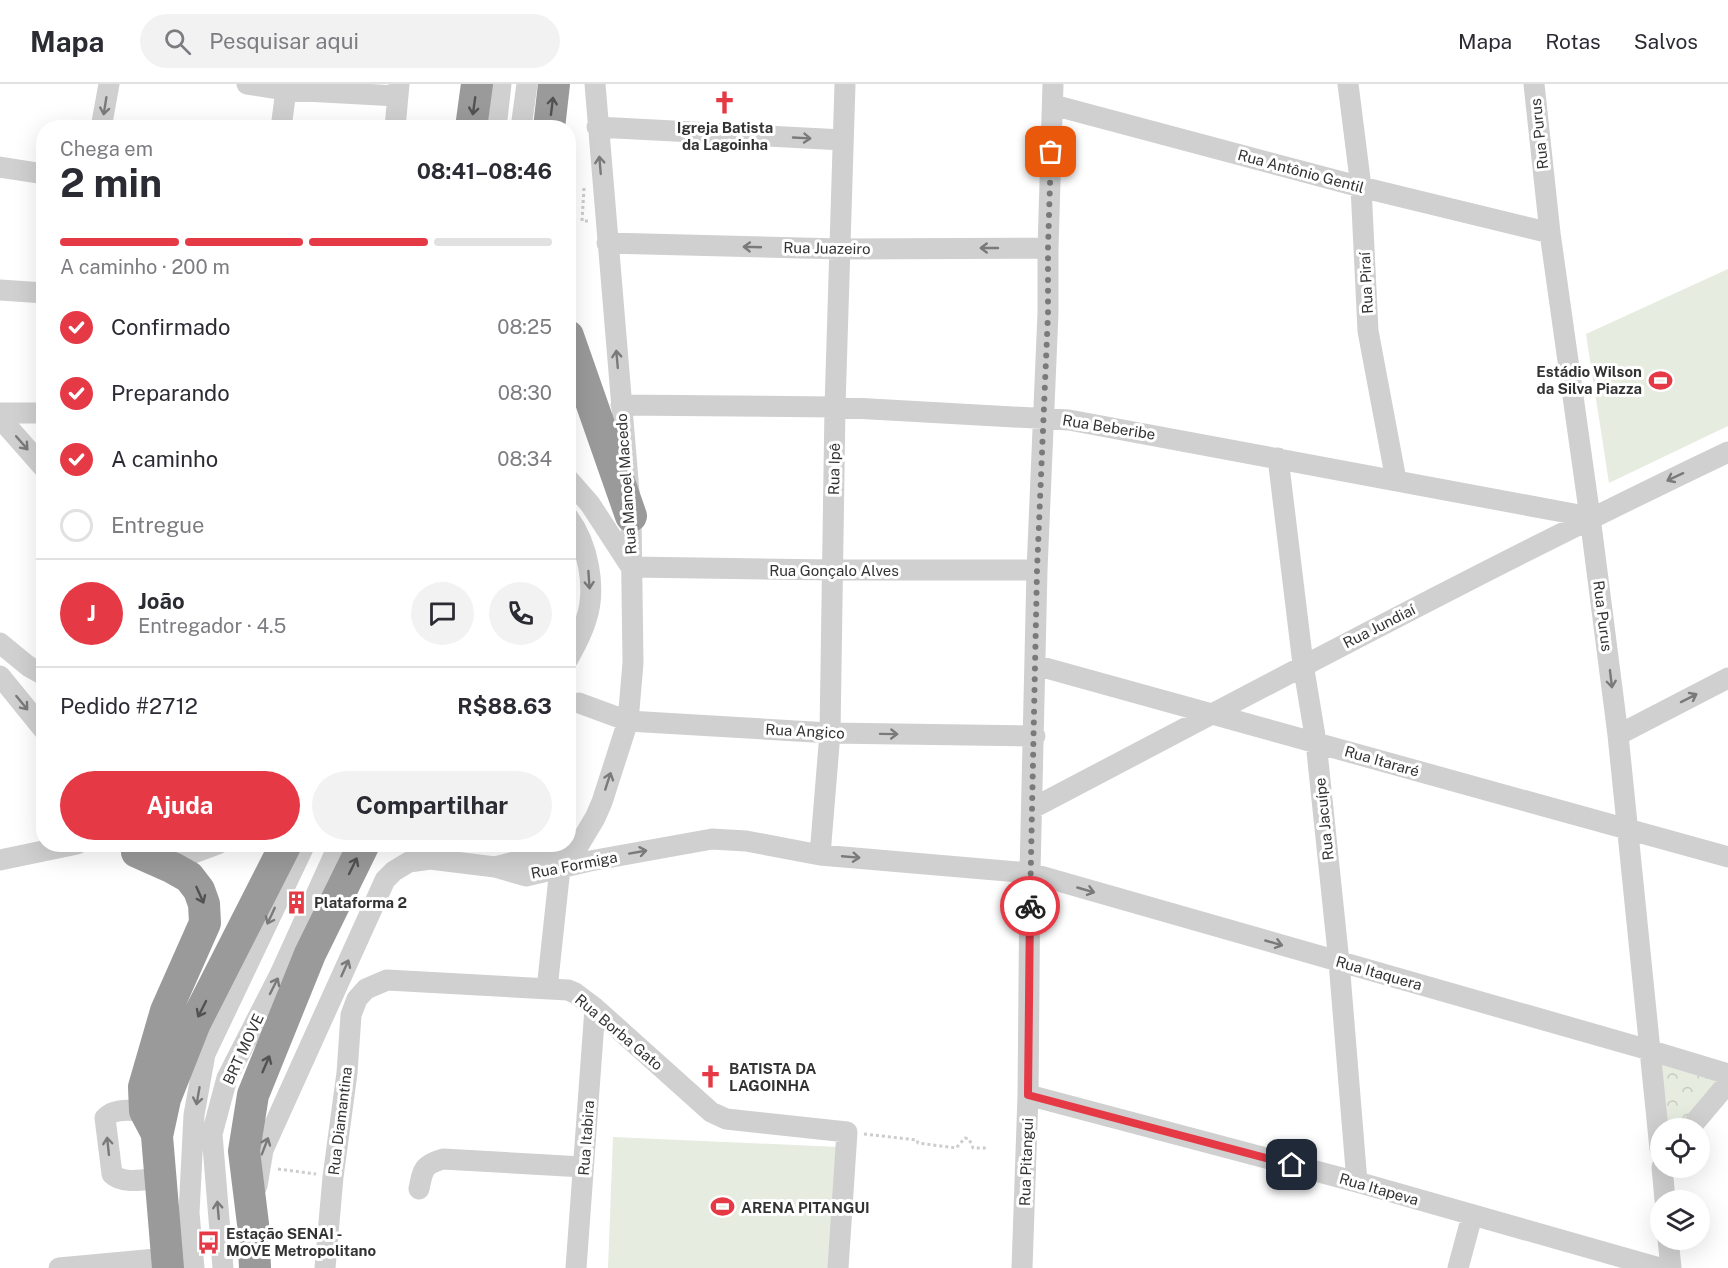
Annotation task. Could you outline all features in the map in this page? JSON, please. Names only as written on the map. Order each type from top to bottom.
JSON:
[{"type":"highway","points":[[472,120],[477,84]]},
{"type":"highway","points":[[550,120],[554,84]]},
{"type":"highway","points":[[576,359],[631,516]]},
{"type":"highway","points":[[139,852],[189,877],[199,890],[204,904],[205,923],[166,1011],[144,1087],[176,1265]]},
{"type":"highway","points":[[151,1123],[165,1099],[195,1023],[282,852]]},
{"type":"highway","points":[[255,1268],[253,1224],[244,1151],[253,1095],[310,954],[360,852]]},
{"type":"street","points":[[103,120],[108,84]]},
{"type":"street","points":[[497,120],[501,84]]},
{"type":"street","points":[[521,120],[527,84]]},
{"type":"street","name":"Rua Manoel Macedo","points":[[576,849],[596,818],[627,721],[633,663],[631,516],[595,84]]},
{"type":"street","name":"Rua Ipê","points":[[820,855],[830,733],[835,407],[845,84]]},
{"type":"street","name":"Rua Piraí","points":[[1348,84],[1361,187],[1368,331],[1396,480]]},
{"type":"street","name":"Rua Purus","points":[[1534,84],[1550,233],[1618,735],[1657,1118]]},
{"type":"street","points":[[255,85],[286,90],[399,90],[396,120]]},
{"type":"street","points":[[282,120],[286,90]]},
{"type":"street","name":"Rua Antônio Gentil","points":[[1053,94],[1361,187],[1550,233]]},
{"type":"street","name":"Rua Pitangui","points":[[1022,1268],[1028,1095],[1030,873],[1035,736],[1037,570],[1048,313],[1053,94]]},
{"type":"street","points":[[597,127],[843,140]]},
{"type":"street","points":[[0,167],[36,173]]},
{"type":"street","name":"Rua Juazeiro","points":[[607,243],[840,249],[1048,248]]},
{"type":"street","points":[[0,290],[36,292]]},
{"type":"street","name":"Rua Beberibe","points":[[621,405],[835,407],[1044,418],[1095,423],[1590,517]]},
{"type":"street","points":[[0,413],[36,413]]},
{"type":"street","points":[[0,418],[36,459]]},
{"type":"street","name":"Rua Jundiaí","points":[[1033,808],[1214,714],[1303,664],[1590,517],[1728,452]]},
{"type":"street","name":"Rua Jacuípe","points":[[1278,458],[1303,664],[1316,742],[1339,962],[1357,1182]]},
{"type":"street","points":[[576,486],[631,567]]},
{"type":"street","points":[[576,530],[584,546],[590,594],[587,618],[576,645]]},
{"type":"street","name":"Rua Gonçalo Alves","points":[[631,567],[1037,570]]},
{"type":"street","points":[[3,648],[36,670]]},
{"type":"street","name":"Rua Itararé","points":[[1035,665],[1728,857]]},
{"type":"street","points":[[0,676],[36,720]]},
{"type":"street","points":[[1618,735],[1728,678]]},
{"type":"street","name":"Rua Angico","points":[[579,703],[627,721],[830,733],[1035,736]]},
{"type":"street","points":[[576,834],[596,818]]},
{"type":"street","name":"Rua Formiga","points":[[253,1224],[263,1150],[385,880],[393,871],[409,862],[430,859],[495,867],[526,876],[712,839],[746,841],[820,855],[1030,873]]},
{"type":"street","points":[[0,860],[36,850]]},
{"type":"street","points":[[146,852],[175,860],[196,852]]},
{"type":"street","name":"BRT MOVE","points":[[176,1265],[189,1213],[194,1114],[205,1054],[301,852]]},
{"type":"street","name":"BRT MOVE","points":[[223,1268],[213,1134],[227,1078],[280,974],[335,852]]},
{"type":"street","points":[[451,852],[471,864]]},
{"type":"street","points":[[495,867],[547,852]]},
{"type":"street","name":"Rua Manoel Macedo","points":[[560,868],[574,852]]},
{"type":"street","points":[[547,989],[560,868]]},
{"type":"street","name":"Rua Itaquera","points":[[1030,873],[1728,1074]]},
{"type":"street","points":[[526,876],[536,884],[554,918]]},
{"type":"street","name":"Rua Borba Gato","points":[[375,984],[387,980],[568,990],[595,1008],[711,1112],[726,1119],[847,1132]]},
{"type":"street","name":"Rua Diamantina","points":[[325,1268],[333,1177],[347,1073],[351,1015],[357,999],[366,989],[375,984]]},
{"type":"street","name":"Rua Itabira","points":[[576,1268],[595,1008]]},
{"type":"street","points":[[1698,1118],[1728,1083]]},
{"type":"street","name":"Rua Itapeva","points":[[1028,1095],[1357,1182],[1660,1268]]},
{"type":"street","points":[[151,1123],[123,1110],[109,1113],[105,1118],[112,1174],[116,1179],[161,1178]]},
{"type":"street","points":[[838,1268],[847,1132]]},
{"type":"street","points":[[419,1189],[423,1170],[429,1163],[442,1159],[583,1167]]},
{"type":"street","points":[[1458,1268],[1472,1216]]},
{"type":"street","points":[[1669,1250],[1671,1268]]},
{"type":"street","points":[[59,1268],[176,1265]]},
{"type":"path","points":[[847,1132],[917,1140],[918,1143],[956,1148],[964,1138],[969,1139],[973,1148],[987,1148]]},
{"type":"path","points":[[260,1167],[333,1177]]},
{"type":"green space","name":"Estádio Wilson da Silva Piazza","points":[[1728,269],[1728,426],[1609,483],[1586,334]]},
{"type":"green space","points":[[1649,1050],[1728,1074],[1697,1118],[1659,1118]]},
{"type":"green space","name":"ARENA PITANGUI","points":[[613,1137],[839,1147],[834,1268],[608,1268]]},
{"type":"way so far","points":[[1030,906],[1037,570],[1048,313],[1051,152]]},
{"type":"place","name":"Igreja Batista da Lagoinha","points":[[725,103]]},
{"type":"place","name":"Estádio Wilson da Silva Piazza","points":[[1660,380]]},
{"type":"place","name":"Plataforma 2","points":[[296,902]]},
{"type":"place","name":"BATISTA DA LAGOINHA","points":[[711,1077]]},
{"type":"place","name":"ARENA PITANGUI","points":[[723,1207]]},
{"type":"place","name":"Estação SENAI - MOVE Metropolitano","points":[[208,1242]]},
{"type":"route","points":[[1030,906],[1028,1095],[1292,1165]]}]
